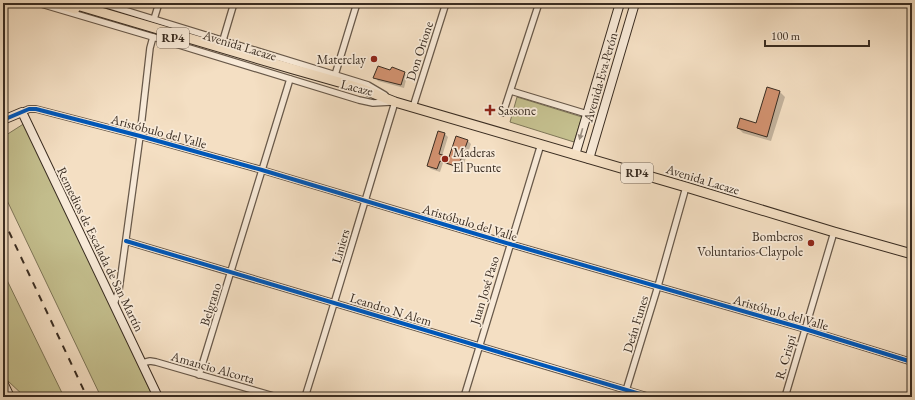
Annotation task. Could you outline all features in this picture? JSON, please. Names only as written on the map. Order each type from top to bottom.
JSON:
[{"type":"main road","name":"Avenida Lacaze","points":[[55,3],[291,74],[360,88],[395,102],[912,254]]},
{"type":"main road","name":"Avenida Lacaze","points":[[70,3],[291,74]]},
{"type":"street","points":[[38,3],[153,37],[291,74]]},
{"type":"street","name":"Lacaze","points":[[100,3],[374,88],[395,102]]},
{"type":"street","points":[[154,19],[159,3]]},
{"type":"street","points":[[223,40],[234,3]]},
{"type":"street","points":[[335,75],[357,3]]},
{"type":"street","name":"Don Orione","points":[[413,107],[446,3]]},
{"type":"street","points":[[503,113],[539,3]]},
{"type":"street","name":"Avenida Eva Perón","points":[[575,155],[620,3]]},
{"type":"street","name":"Avenida Eva Perón","points":[[589,159],[635,3]]},
{"type":"street","points":[[114,304],[119,292],[150,48],[153,37]]},
{"type":"street","name":"Belgrano","points":[[199,375],[291,74]]},
{"type":"street","points":[[511,91],[587,114]]},
{"type":"street","name":"Liniers","points":[[305,397],[395,102]]},
{"type":"street","name":"Aristóbulo del Valle","points":[[22,112],[36,108],[262,170],[510,244],[805,329],[912,362]]},
{"type":"street","points":[[3,120],[22,112]]},
{"type":"street","name":"Remedios de Escalada de San Martín","points":[[22,112],[158,397]]},
{"type":"street","name":"Juan José Paso","points":[[464,397],[540,144]]},
{"type":"street","name":"Deán Funes","points":[[624,397],[686,187]]},
{"type":"street","name":"R. Crispi","points":[[785,397],[834,232]]},
{"type":"street","name":"Leandro N Alem","points":[[126,241],[650,397]]},
{"type":"street","name":"Amancio Alcorta","points":[[142,363],[150,361],[156,362],[276,397]]},
{"type":"street","points":[[3,382],[10,397]]},
{"type":"shaded area","points":[[517,97],[582,117],[574,142],[510,122]]},
{"type":"shaded area","points":[[25,123],[153,397],[101,397],[3,192],[3,137]]},
{"type":"shaded area","points":[[3,272],[64,397],[25,397],[8,381],[3,370]]},
{"type":"building","points":[[378,66],[390,70],[392,67],[405,72],[401,85],[373,78]]},
{"type":"building","points":[[767,87],[780,91],[767,137],[737,128],[740,118],[756,123]]},
{"type":"building","name":"Maderas El Puente","points":[[438,131],[445,133],[439,154],[449,157],[456,136],[468,140],[458,167],[440,161],[437,169],[427,166]]},
{"type":"railway","points":[[3,219],[87,397]]},
{"type":"cycle path","points":[[3,120],[29,109],[36,109],[140,136],[262,170],[510,244],[805,329],[912,362]]},
{"type":"cycle path","points":[[126,241],[650,397]]},
{"type":"place","name":"Materclay","points":[[374,59]]},
{"type":"place","name":"Sassone","points":[[490,110]]},
{"type":"place","name":"Maderas El Puente","points":[[445,159]]},
{"type":"place","name":"Bomberos Voluntarios-Claypole","points":[[811,243]]}]
